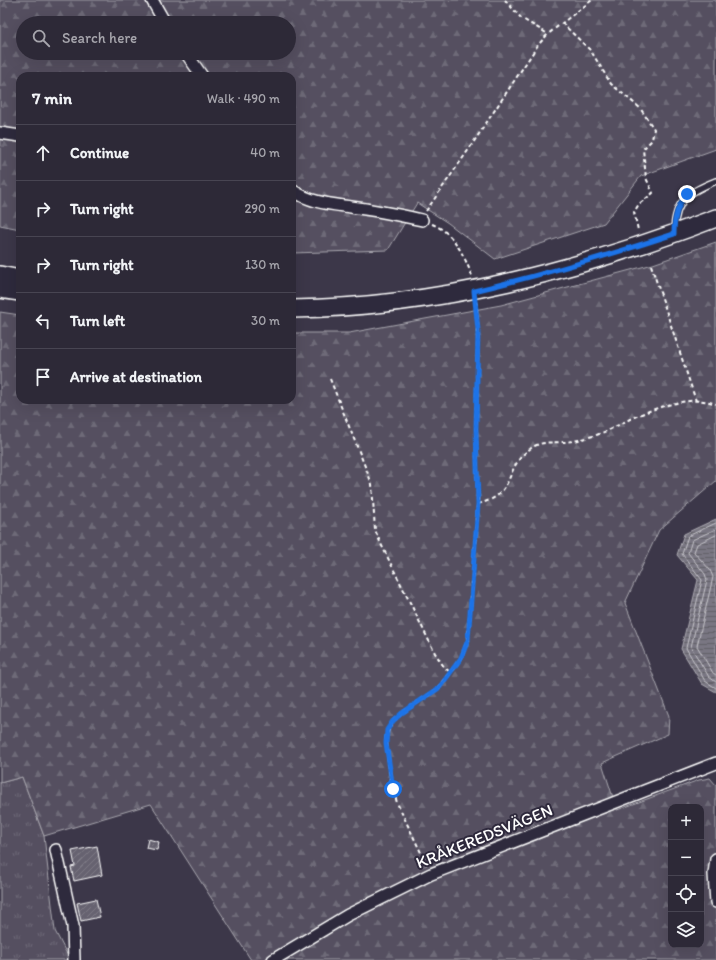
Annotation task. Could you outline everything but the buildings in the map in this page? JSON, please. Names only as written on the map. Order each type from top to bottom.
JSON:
[{"type":"main road","points":[[296,309],[327,308],[474,291],[538,276],[603,258],[716,218]]},
{"type":"main road","points":[[0,275],[16,278]]},
{"type":"main road","points":[[0,289],[16,291]]},
{"type":"street","points":[[152,0],[161,16]]},
{"type":"street","points":[[191,60],[199,72]]},
{"type":"street","points":[[0,133],[16,135]]},
{"type":"street","points":[[296,193],[306,199],[323,204],[364,209],[422,220]]},
{"type":"street","name":"KRÅKEREDSVÄGEN","points":[[273,960],[348,915],[431,874],[716,763]]},
{"type":"street","points":[[56,850],[73,926],[74,960]]},
{"type":"street","points":[[716,859],[714,874],[716,902]]},
{"type":"lane","points":[[674,234],[674,220],[681,201],[687,194],[716,181]]},
{"type":"path","points":[[504,0],[522,18],[548,34]]},
{"type":"path","points":[[422,220],[424,213],[465,155],[523,64],[548,34],[592,0]]},
{"type":"path","points":[[562,23],[591,51],[612,84],[640,108],[654,129],[652,140],[643,150],[646,178],[653,193],[639,204],[634,212],[638,230]]},
{"type":"path","points":[[431,874],[397,803],[390,775],[386,743],[387,730],[393,721],[402,713],[439,688],[461,658],[468,640],[478,504],[476,428],[478,330],[473,278],[458,245],[436,226]]},
{"type":"path","points":[[651,265],[696,401]]},
{"type":"path","points":[[330,379],[372,484],[378,537],[435,653],[444,667],[451,673]]},
{"type":"path","points":[[478,504],[491,501],[500,495],[506,486],[510,473],[518,461],[529,449],[540,443],[563,442],[589,437],[610,430],[638,415],[666,406],[696,401],[716,404]]},
{"type":"green space","points":[[0,0],[716,0],[716,149],[641,176],[604,223],[495,259],[448,223],[417,203],[388,250],[296,253],[296,72],[16,72],[16,228],[0,225]]},
{"type":"green space","points":[[716,242],[716,481],[659,530],[625,603],[669,716],[668,734],[602,763],[617,810],[699,780],[710,778],[716,785],[716,960],[251,960],[151,804],[44,836],[22,777],[0,783],[0,312],[16,314],[16,404],[296,404],[296,333],[349,333],[501,305],[653,264]]},
{"type":"green space","points":[[22,777],[44,836],[55,931],[70,960],[0,960],[0,783]]},
{"type":"water","points":[[716,519],[716,692],[702,684],[681,649],[698,580],[677,555],[684,534]]},
{"type":"route","points":[[393,789],[386,743],[387,730],[393,721],[402,713],[439,688],[461,658],[468,640],[478,504],[476,428],[478,330],[474,291],[538,276],[603,258],[674,234],[674,220],[676,212],[681,201],[687,194]]}]
